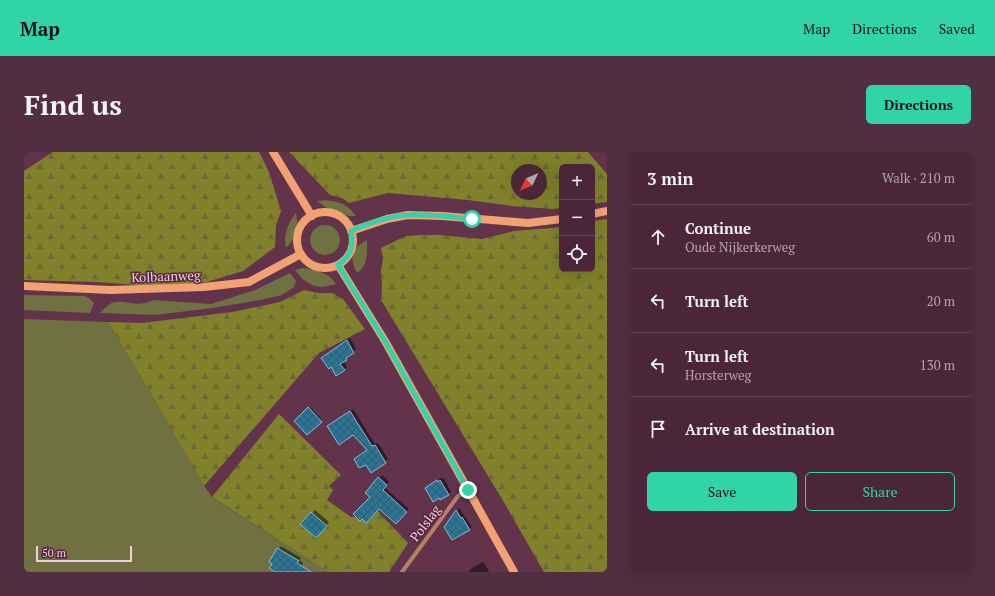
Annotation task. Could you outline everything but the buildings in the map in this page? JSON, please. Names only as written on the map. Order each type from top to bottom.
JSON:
[{"type":"main road","points":[[273,152],[312,216]]},
{"type":"main road","points":[[595,213],[607,211]]},
{"type":"main road","points":[[327,212],[335,214],[348,224],[351,231],[353,238],[351,250],[344,260],[338,265],[330,268],[321,268],[306,261],[298,246],[298,237],[302,225],[312,216],[319,213],[327,212]]},
{"type":"main road","points":[[351,231],[387,219],[408,215],[442,216],[528,223],[559,219]]},
{"type":"main road","name":"Kolbaanweg","points":[[24,286],[110,290],[204,287],[249,282],[301,254]]},
{"type":"main road","points":[[338,265],[385,341],[514,572]]},
{"type":"street","name":"Polslag","points":[[402,572],[458,496],[468,490]]},
{"type":"green space","points":[[53,152],[259,152],[269,172],[281,211],[276,225],[275,247],[243,271],[207,282],[164,287],[96,282],[24,280],[24,171]]},
{"type":"green space","points":[[289,152],[588,152],[607,174],[607,202],[595,204],[595,164],[559,164],[559,208],[552,209],[388,193],[349,203],[342,198],[330,195]]},
{"type":"green space","points":[[326,200],[343,204],[356,216],[335,212],[317,201]]},
{"type":"green space","points":[[296,213],[296,232],[286,248],[285,238],[287,229]]},
{"type":"green space","points":[[607,219],[607,572],[544,572],[502,499],[381,300],[381,271],[383,258],[381,248],[406,236],[439,235],[482,239],[514,231],[559,227],[559,272],[595,272],[595,221]]},
{"type":"green space","points":[[325,225],[336,229],[340,240],[336,251],[325,255],[314,251],[310,240],[314,229]]},
{"type":"green space","points":[[367,240],[367,254],[365,263],[361,270],[357,273],[352,259],[353,254],[362,243]]},
{"type":"green space","points":[[302,268],[312,269],[326,274],[336,284],[323,287],[308,283],[295,270]]},
{"type":"green space","points":[[290,273],[296,281],[294,287],[282,295],[260,300],[155,315],[100,313],[115,302],[138,304],[153,300],[211,304],[255,290]]},
{"type":"green space","points":[[304,290],[318,293],[332,293],[343,299],[365,329],[319,353],[204,486],[108,322],[142,323],[232,312],[280,302]]},
{"type":"green space","points":[[24,295],[84,296],[89,298],[94,303],[90,313],[24,310]]},
{"type":"green space","points":[[24,319],[108,322],[204,486],[213,498],[328,572],[24,572]]},
{"type":"green space","points":[[279,414],[341,475],[329,486],[333,490],[327,500],[351,517],[356,517],[370,503],[408,543],[389,572],[328,572],[212,497]]},
{"type":"route","points":[[468,490],[385,341],[338,265],[350,254],[353,238],[351,231],[365,225],[408,215],[472,219]]}]
